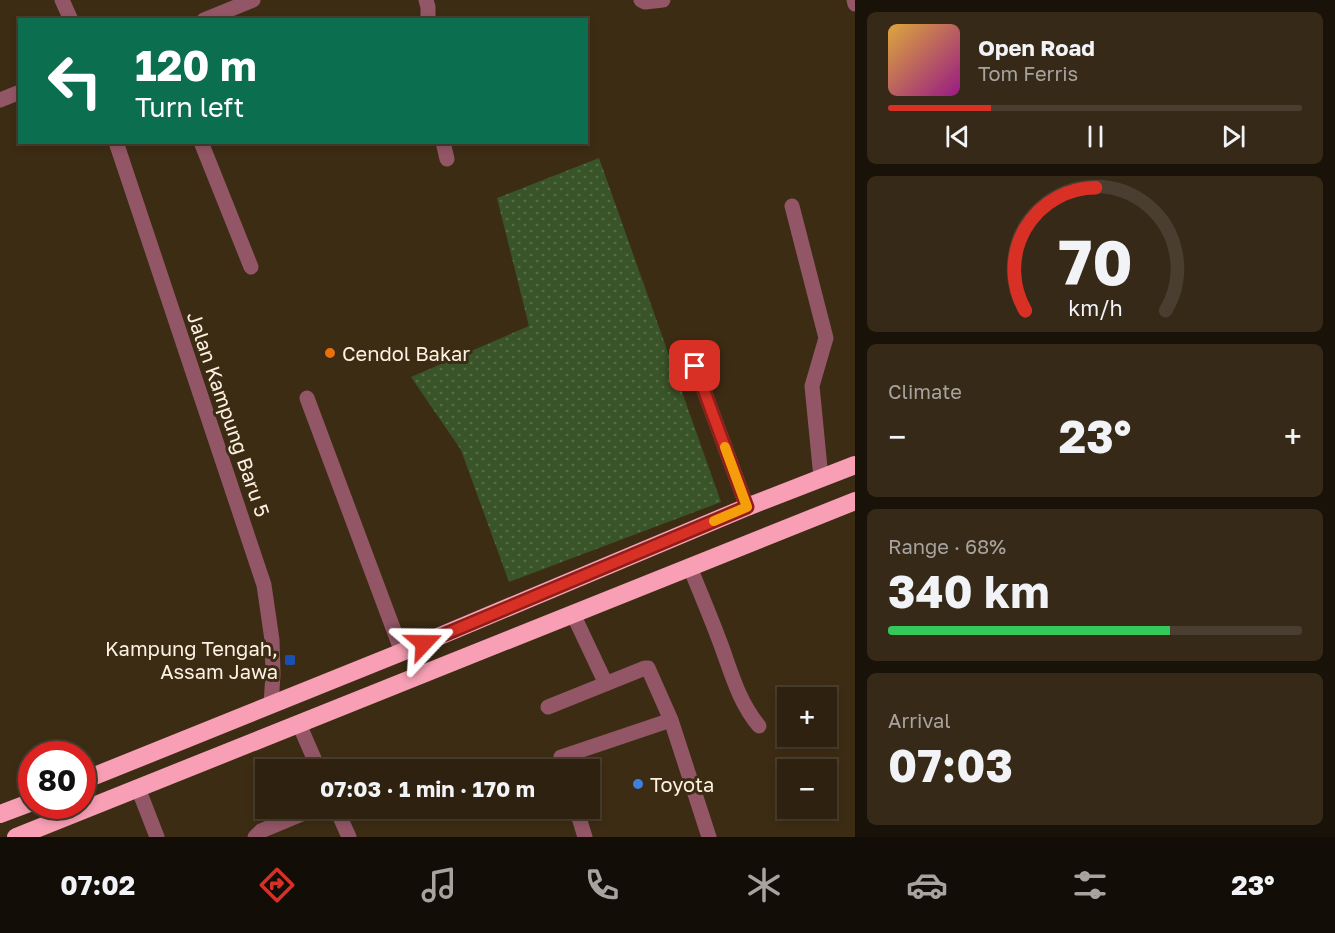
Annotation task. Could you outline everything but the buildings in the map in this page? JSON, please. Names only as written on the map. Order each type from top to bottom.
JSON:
[{"type":"highway","points":[[96,775],[402,652],[747,507],[855,465]]},
{"type":"highway","points":[[16,837],[855,501]]},
{"type":"highway","points":[[0,814],[18,807]]},
{"type":"street","points":[[62,0],[70,18]]},
{"type":"street","points":[[209,18],[253,0]]},
{"type":"street","points":[[426,0],[428,18]]},
{"type":"street","points":[[641,0],[645,2],[663,0]]},
{"type":"street","points":[[854,0],[855,4]]},
{"type":"street","points":[[0,100],[18,93]]},
{"type":"street","name":"Jalan Kampung Baru 5","points":[[117,144],[264,585],[272,640],[271,705]]},
{"type":"street","points":[[202,144],[251,267]]},
{"type":"street","points":[[443,144],[447,159]]},
{"type":"street","points":[[792,206],[826,338],[812,386],[821,478]]},
{"type":"street","points":[[695,366],[747,507]]},
{"type":"street","points":[[307,398],[402,652]]},
{"type":"street","points":[[690,567],[733,679],[748,713],[759,726]]},
{"type":"street","points":[[573,614],[606,684]]},
{"type":"street","points":[[548,707],[648,668],[671,720],[709,837]]},
{"type":"street","points":[[561,759],[561,757],[671,720]]},
{"type":"street","points":[[299,724],[314,759]]},
{"type":"street","points":[[138,788],[157,837]]},
{"type":"street","points":[[255,837],[261,831],[290,819]]},
{"type":"street","points":[[341,819],[348,837]]},
{"type":"street","points":[[579,819],[585,837]]},
{"type":"green space","points":[[599,158],[721,502],[509,582],[461,450],[411,377],[529,326],[497,198]]},
{"type":"slow traffic","points":[[714,521],[747,507],[725,447]]},
{"type":"place","name":"Cendol Bakar","points":[[330,353]]},
{"type":"place","name":"Kampung Tengah, Assam Jawa","points":[[290,660]]},
{"type":"place","name":"Toyota","points":[[638,784]]},
{"type":"route","points":[[424,643],[747,507],[695,366]]}]
